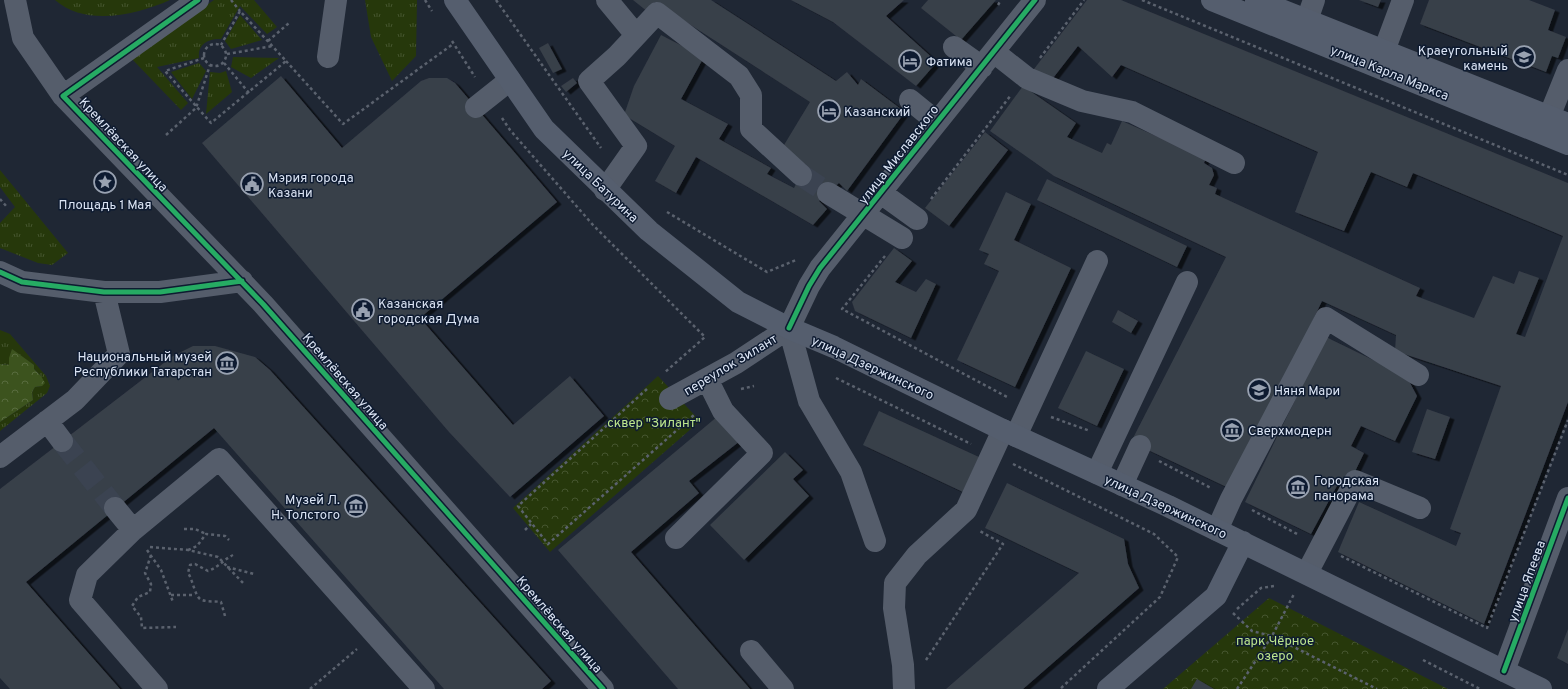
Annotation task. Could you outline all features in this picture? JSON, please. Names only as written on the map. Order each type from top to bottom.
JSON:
[{"type":"main road","name":"улица Батурина","points":[[455,0],[544,130],[605,190],[649,232],[738,302],[789,328]]},
{"type":"main road","name":"улица Карла Маркса","points":[[1212,0],[1568,144]]},
{"type":"main road","name":"улица Карла Маркса","points":[[1256,0],[1559,121]]},
{"type":"main road","name":"улица Дзержинского","points":[[789,328],[834,347],[1009,433],[1243,542],[1541,689]]},
{"type":"main road","points":[[1108,689],[1216,596],[1243,542]]},
{"type":"street","name":"Кремлёвская улица","points":[[15,0],[23,38],[63,96],[155,193],[242,281],[603,689]]},
{"type":"street","points":[[63,96],[198,0]]},
{"type":"street","points":[[328,57],[336,0]]},
{"type":"street","points":[[607,0],[636,36]]},
{"type":"street","name":"улица Миславского","points":[[789,328],[809,286],[820,268],[1035,0]]},
{"type":"street","points":[[1307,20],[1314,0]]},
{"type":"street","points":[[1384,51],[1404,0]]},
{"type":"street","points":[[605,190],[636,146],[589,81],[617,56],[657,13],[739,76],[751,95],[751,129],[801,175]]},
{"type":"street","points":[[954,46],[988,59],[1025,77],[1082,101],[1132,112],[1234,163]]},
{"type":"street","points":[[1559,121],[1568,70]]},
{"type":"street","points":[[476,107],[510,80]]},
{"type":"street","points":[[910,100],[937,122]]},
{"type":"street","points":[[828,193],[901,238]]},
{"type":"street","points":[[881,193],[916,219]]},
{"type":"street","points":[[904,689],[903,665],[894,608],[895,582],[917,555],[966,510],[1009,433],[1097,261]]},
{"type":"street","points":[[0,272],[22,282],[104,292],[160,292],[242,281]]},
{"type":"street","points":[[1097,473],[1187,282]]},
{"type":"street","points":[[0,457],[75,400],[119,354],[104,292]]},
{"type":"street","points":[[1217,530],[1231,499],[1326,318],[1418,375]]},
{"type":"street","points":[[789,328],[810,401],[851,472],[874,541]]},
{"type":"street","name":"переулок Зилант","points":[[670,399],[710,388],[736,363],[789,328]]},
{"type":"street","points":[[676,538],[762,453],[723,411],[710,388]]},
{"type":"street","points":[[47,421],[62,441]]},
{"type":"street","points":[[1122,485],[1140,446]]},
{"type":"street","points":[[157,689],[80,600],[87,575],[133,530],[218,459],[424,689]]},
{"type":"street","points":[[1307,573],[1355,481],[1420,508]]},
{"type":"street","name":"улица Япеева","points":[[1504,671],[1568,498]]},
{"type":"street","points":[[115,508],[133,530]]},
{"type":"street","points":[[752,651],[783,689]]},
{"type":"path","points":[[232,0],[240,11],[343,124],[453,44]]},
{"type":"path","points":[[916,219],[1084,0]]},
{"type":"path","points":[[1142,0],[1568,175]]},
{"type":"path","points":[[221,45],[240,11]]},
{"type":"path","points":[[268,41],[289,23]]},
{"type":"path","points":[[214,43],[225,48],[227,54],[224,63],[217,66],[210,65],[204,58],[204,51],[208,46],[214,43]]},
{"type":"path","points":[[227,54],[273,46]]},
{"type":"path","points":[[204,58],[165,71],[196,108],[211,123],[286,61]]},
{"type":"path","points":[[224,63],[249,93]]},
{"type":"path","points":[[166,135],[196,108],[210,65]]},
{"type":"path","points":[[0,199],[7,207]]},
{"type":"path","points":[[842,309],[901,238]]},
{"type":"path","points":[[662,376],[704,337]]},
{"type":"path","points":[[650,386],[518,506],[548,544],[710,388]]},
{"type":"path","points":[[525,530],[531,524]]},
{"type":"path","points":[[925,662],[1003,544],[976,528]]},
{"type":"path","points":[[184,529],[195,529],[206,534],[225,536],[229,540]]},
{"type":"path","points":[[188,550],[197,546],[206,534]]},
{"type":"path","points":[[173,602],[161,570],[146,547],[188,550],[218,557],[244,584]]},
{"type":"path","points":[[150,555],[145,573],[151,584],[150,592],[138,597],[132,606],[141,617],[142,628],[176,627]]},
{"type":"path","points":[[195,595],[193,580],[188,573],[190,565],[194,564],[208,571],[218,568],[222,561],[233,555]]},
{"type":"path","points":[[1060,689],[1160,597],[1178,557]]},
{"type":"path","points":[[227,567],[254,574]]},
{"type":"path","points":[[1227,618],[1261,588],[1278,586]]},
{"type":"path","points":[[1237,689],[1272,636],[1295,594],[1289,591]]},
{"type":"path","points":[[170,595],[195,595],[201,600],[221,602],[225,616]]},
{"type":"path","points":[[1233,613],[1252,631],[1272,636],[1377,689]]},
{"type":"path","points":[[310,689],[375,634]]},
{"type":"path","points":[[1418,657],[1480,689]]},
{"type":"green space","points":[[55,0],[170,0],[127,14],[96,16],[81,14],[67,8]]},
{"type":"green space","points":[[214,0],[254,0],[277,27],[267,34],[240,6],[221,39],[208,41],[205,43],[200,49],[199,58],[157,67],[188,103],[181,110],[131,58]]},
{"type":"green space","points":[[365,0],[417,0],[416,56],[392,81],[371,37]]},
{"type":"green space","points":[[240,15],[262,40],[231,49],[225,41]]},
{"type":"green space","points":[[233,57],[279,58],[251,78],[231,67]]},
{"type":"green space","points":[[199,63],[206,71],[192,99],[171,72]]},
{"type":"green space","points":[[226,71],[232,92],[206,114],[210,72],[220,73]]},
{"type":"green space","points":[[0,170],[68,253],[52,265],[38,263],[0,248],[0,223],[15,207],[0,187]]},
{"type":"green space","points":[[0,330],[10,334],[46,376],[50,386],[47,393],[0,431],[0,422],[33,400],[32,392],[35,387],[42,386],[41,376],[34,369],[34,365],[12,350],[9,365],[0,364]]},
{"type":"green space","points":[[12,349],[34,365],[34,369],[45,383],[42,386],[35,387],[32,392],[33,400],[0,422],[0,364],[9,365],[9,358]]},
{"type":"green space","name":"сквер \"Зилант\"","points":[[658,376],[700,421],[550,552],[513,508]]},
{"type":"green space","name":"парк Чёрное озеро","points":[[1269,598],[1448,689],[1163,689]]},
{"type":"building","points":[[633,0],[711,0],[836,81],[847,72],[858,85],[861,79],[905,112],[847,191],[839,183],[819,201],[827,209],[813,225],[696,157],[676,193],[655,181],[675,146],[624,115],[634,86],[661,35],[704,57],[681,99],[728,124],[719,139],[771,168],[767,174],[794,188],[806,165],[781,150],[810,102],[655,2],[648,12]]},
{"type":"building","points":[[791,0],[904,0],[886,16],[937,62],[916,86],[833,22]]},
{"type":"building","points":[[928,0],[996,0],[961,40],[921,8]]},
{"type":"building","points":[[1087,0],[1121,0],[1568,183],[1568,402],[1484,624],[1338,552],[1359,502],[1456,546],[1461,533],[1450,529],[1501,386],[1395,351],[1396,335],[1322,301],[1233,490],[1131,442],[1226,257],[1054,176],[990,131],[1023,86],[1076,123],[1067,137],[1102,153],[1107,143],[1111,145],[1122,121],[1206,158],[1204,163],[1212,168],[1214,175],[1209,185],[1217,188],[1215,194],[1420,288],[1416,296],[1474,318],[1493,276],[1514,284],[1519,271],[1539,278],[1516,334],[1525,337],[1563,236],[1413,173],[1407,187],[1371,172],[1344,231],[1295,212],[1318,152],[1121,65],[1112,77],[1078,46],[1050,82],[1034,69]]},
{"type":"building","points":[[1359,0],[1381,0],[1378,7]]},
{"type":"building","points":[[1429,0],[1529,0],[1555,10],[1548,30],[1566,37],[1558,58],[1552,56],[1546,72],[1420,24]]},
{"type":"building","points":[[548,43],[562,69],[553,73],[539,48]]},
{"type":"building","points":[[281,76],[342,148],[421,81],[429,78],[447,78],[455,83],[557,202],[420,318],[513,425],[570,376],[604,416],[510,497],[449,432],[202,143]]},
{"type":"building","points":[[573,78],[577,83],[566,92],[561,86]]},
{"type":"building","points":[[985,132],[1008,150],[949,226],[925,208]]},
{"type":"building","points":[[1047,179],[1187,246],[1177,267],[1037,200]]},
{"type":"building","points":[[1006,192],[1031,204],[1014,240],[1071,268],[1015,387],[957,360],[999,271],[984,264],[989,254],[979,250]]},
{"type":"building","points":[[894,248],[912,261],[895,282],[916,292],[926,279],[936,284],[911,338],[855,311],[852,302]]},
{"type":"building","points":[[1118,310],[1138,321],[1131,333],[1112,322]]},
{"type":"building","points":[[1326,337],[1402,374],[1409,381],[1417,396],[1395,441],[1361,426],[1351,446],[1364,453],[1347,488],[1339,482],[1311,534],[1245,502]]},
{"type":"building","points":[[193,346],[215,346],[255,357],[270,370],[551,681],[542,689],[444,689],[214,428],[26,582],[120,689],[10,689],[0,678],[0,489],[173,356]]},
{"type":"building","points":[[1086,351],[1124,369],[1097,426],[1058,408]]},
{"type":"building","points":[[1427,409],[1450,417],[1435,459],[1412,452]]},
{"type":"building","points":[[879,411],[979,457],[963,492],[863,445]]},
{"type":"building","points":[[718,416],[740,441],[689,481],[699,493],[631,552],[750,689],[678,689],[558,550]]},
{"type":"building","points":[[785,452],[803,470],[793,479],[809,496],[744,560],[710,525]]},
{"type":"building","points":[[1007,483],[1124,539],[1128,564],[1139,588],[1023,689],[946,689],[1079,573],[985,528]]},
{"type":"building","points":[[1568,629],[1568,664],[1557,658]]},
{"type":"building","points":[[1197,679],[1214,689],[1191,689]]},
{"type":"tunnel","points":[[801,175],[828,193]]},
{"type":"tunnel","points":[[62,441],[115,508]]},
{"type":"cycle path","points":[[198,0],[63,96],[263,304],[603,689]]},
{"type":"cycle path","points":[[789,328],[809,286],[820,268],[1035,0]]},
{"type":"cycle path","points":[[0,272],[22,282],[104,292],[160,292],[242,281]]},
{"type":"cycle path","points":[[1504,671],[1568,498]]},
{"type":"place","name":"Краеугольный камень","points":[[1524,57]]},
{"type":"place","name":"Фатима","points":[[910,61]]},
{"type":"place","name":"Казанский","points":[[829,111]]},
{"type":"place","name":"Площадь 1 Мая","points":[[105,182]]},
{"type":"place","name":"Мэрия города Казани","points":[[252,184]]},
{"type":"place","name":"Казанская городская Дума","points":[[363,310]]},
{"type":"place","name":"Национальный музей Республики Татарстан","points":[[227,363]]},
{"type":"place","name":"Няня Мари","points":[[1259,390]]},
{"type":"place","name":"Сверхмодерн","points":[[1232,430]]},
{"type":"place","name":"Городская панорама","points":[[1298,487]]},
{"type":"place","name":"Музей Л. Н. Толстого","points":[[356,506]]}]
